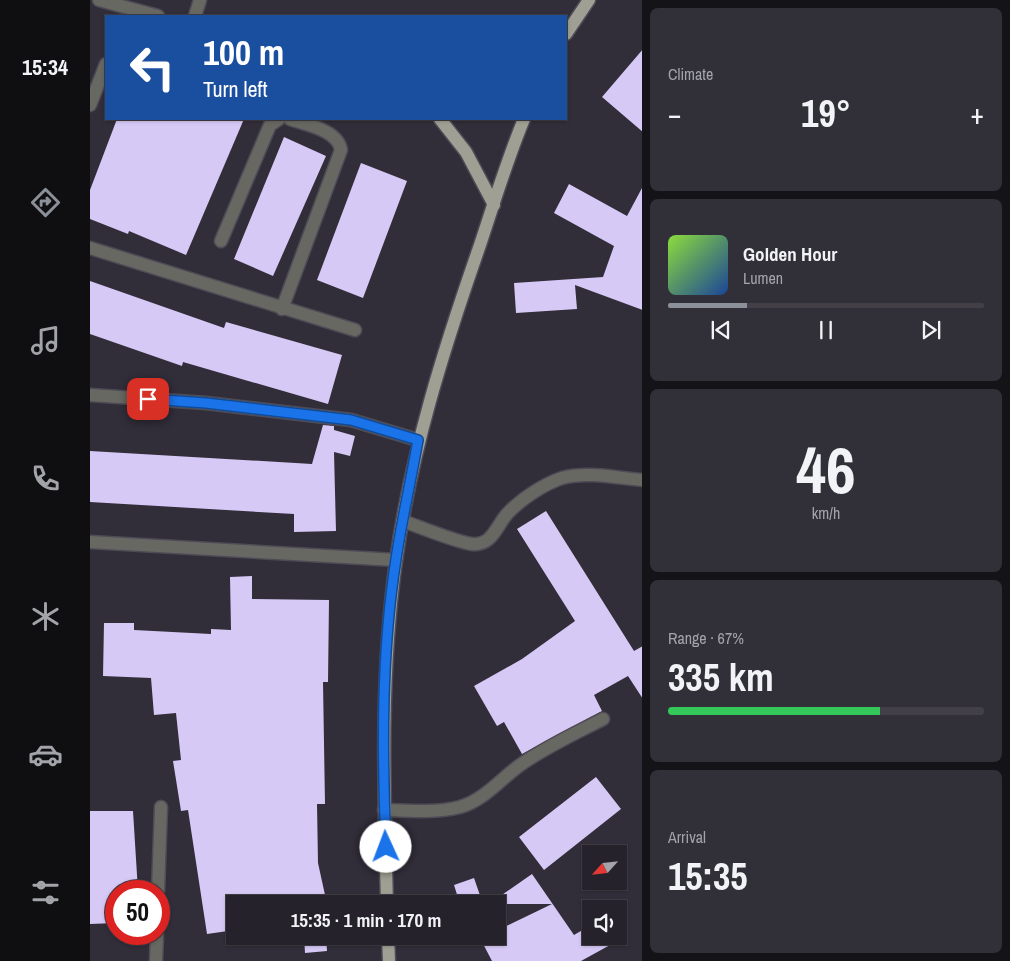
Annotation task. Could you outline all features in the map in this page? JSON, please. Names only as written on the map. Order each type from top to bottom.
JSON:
[{"type":"main road","points":[[567,32],[588,0]]},
{"type":"main road","points":[[441,120],[466,152],[494,205]]},
{"type":"main road","points":[[387,895],[384,810],[385,665],[396,560],[418,440],[444,348],[522,120]]},
{"type":"main road","points":[[388,945],[389,961]]},
{"type":"street","points":[[99,0],[127,12],[150,15]]},
{"type":"street","points":[[195,15],[200,0]]},
{"type":"street","points":[[90,105],[105,67]]},
{"type":"street","points":[[221,241],[270,125],[278,120]]},
{"type":"street","points":[[282,310],[341,150],[340,142],[334,136],[293,120]]},
{"type":"street","points":[[90,248],[282,310],[354,330]]},
{"type":"street","points":[[90,395],[206,403],[351,420],[418,440]]},
{"type":"street","points":[[403,521],[474,544],[490,538],[498,530],[507,514],[531,494],[562,478],[588,475],[642,480]]},
{"type":"street","points":[[90,542],[396,560]]},
{"type":"street","points":[[384,810],[427,811],[460,807],[472,802],[522,764],[603,718]]},
{"type":"street","points":[[158,880],[161,807]]},
{"type":"street","points":[[156,961],[157,945]]},
{"type":"building","points":[[642,50],[642,131],[602,97]]},
{"type":"building","points":[[117,120],[244,120],[186,255],[129,231],[128,234],[90,219],[90,190]]},
{"type":"building","points":[[284,137],[326,156],[273,276],[234,259]]},
{"type":"building","points":[[361,163],[407,181],[363,298],[317,280]]},
{"type":"building","points":[[569,184],[627,216],[642,188],[642,310],[575,285],[577,309],[516,313],[514,283],[603,277],[614,246],[554,213]]},
{"type":"building","points":[[90,281],[224,328],[226,322],[342,355],[328,404],[183,362],[182,366],[90,334]]},
{"type":"building","points":[[323,425],[334,426],[334,430],[355,436],[350,456],[334,452],[336,531],[294,532],[294,514],[90,502],[90,451],[312,464]]},
{"type":"building","points":[[546,511],[634,651],[642,647],[642,697],[628,676],[594,695],[602,711],[522,754],[504,722],[497,726],[474,686],[522,659],[575,621],[517,529]]},
{"type":"building","points":[[252,576],[252,599],[329,600],[328,682],[323,682],[325,804],[317,804],[318,863],[325,895],[226,895],[226,931],[207,934],[188,810],[181,811],[173,761],[181,760],[176,713],[154,715],[151,678],[103,676],[104,623],[134,623],[134,630],[211,634],[211,629],[231,630],[230,577]]},
{"type":"building","points":[[596,777],[621,809],[544,870],[519,837]]},
{"type":"building","points":[[90,811],[133,811],[137,880],[105,880],[105,923],[90,924]]},
{"type":"building","points":[[532,874],[574,935],[582,930],[582,945],[610,945],[581,961],[492,961],[484,945],[506,945],[506,926],[552,904],[506,904],[506,895],[502,895]]},
{"type":"building","points":[[474,878],[480,895],[457,895],[454,885]]},
{"type":"building","points":[[305,945],[327,945],[327,951],[305,953]]},
{"type":"route","points":[[148,399],[206,403],[351,420],[418,440],[396,560],[385,665],[383,772],[386,847]]}]
